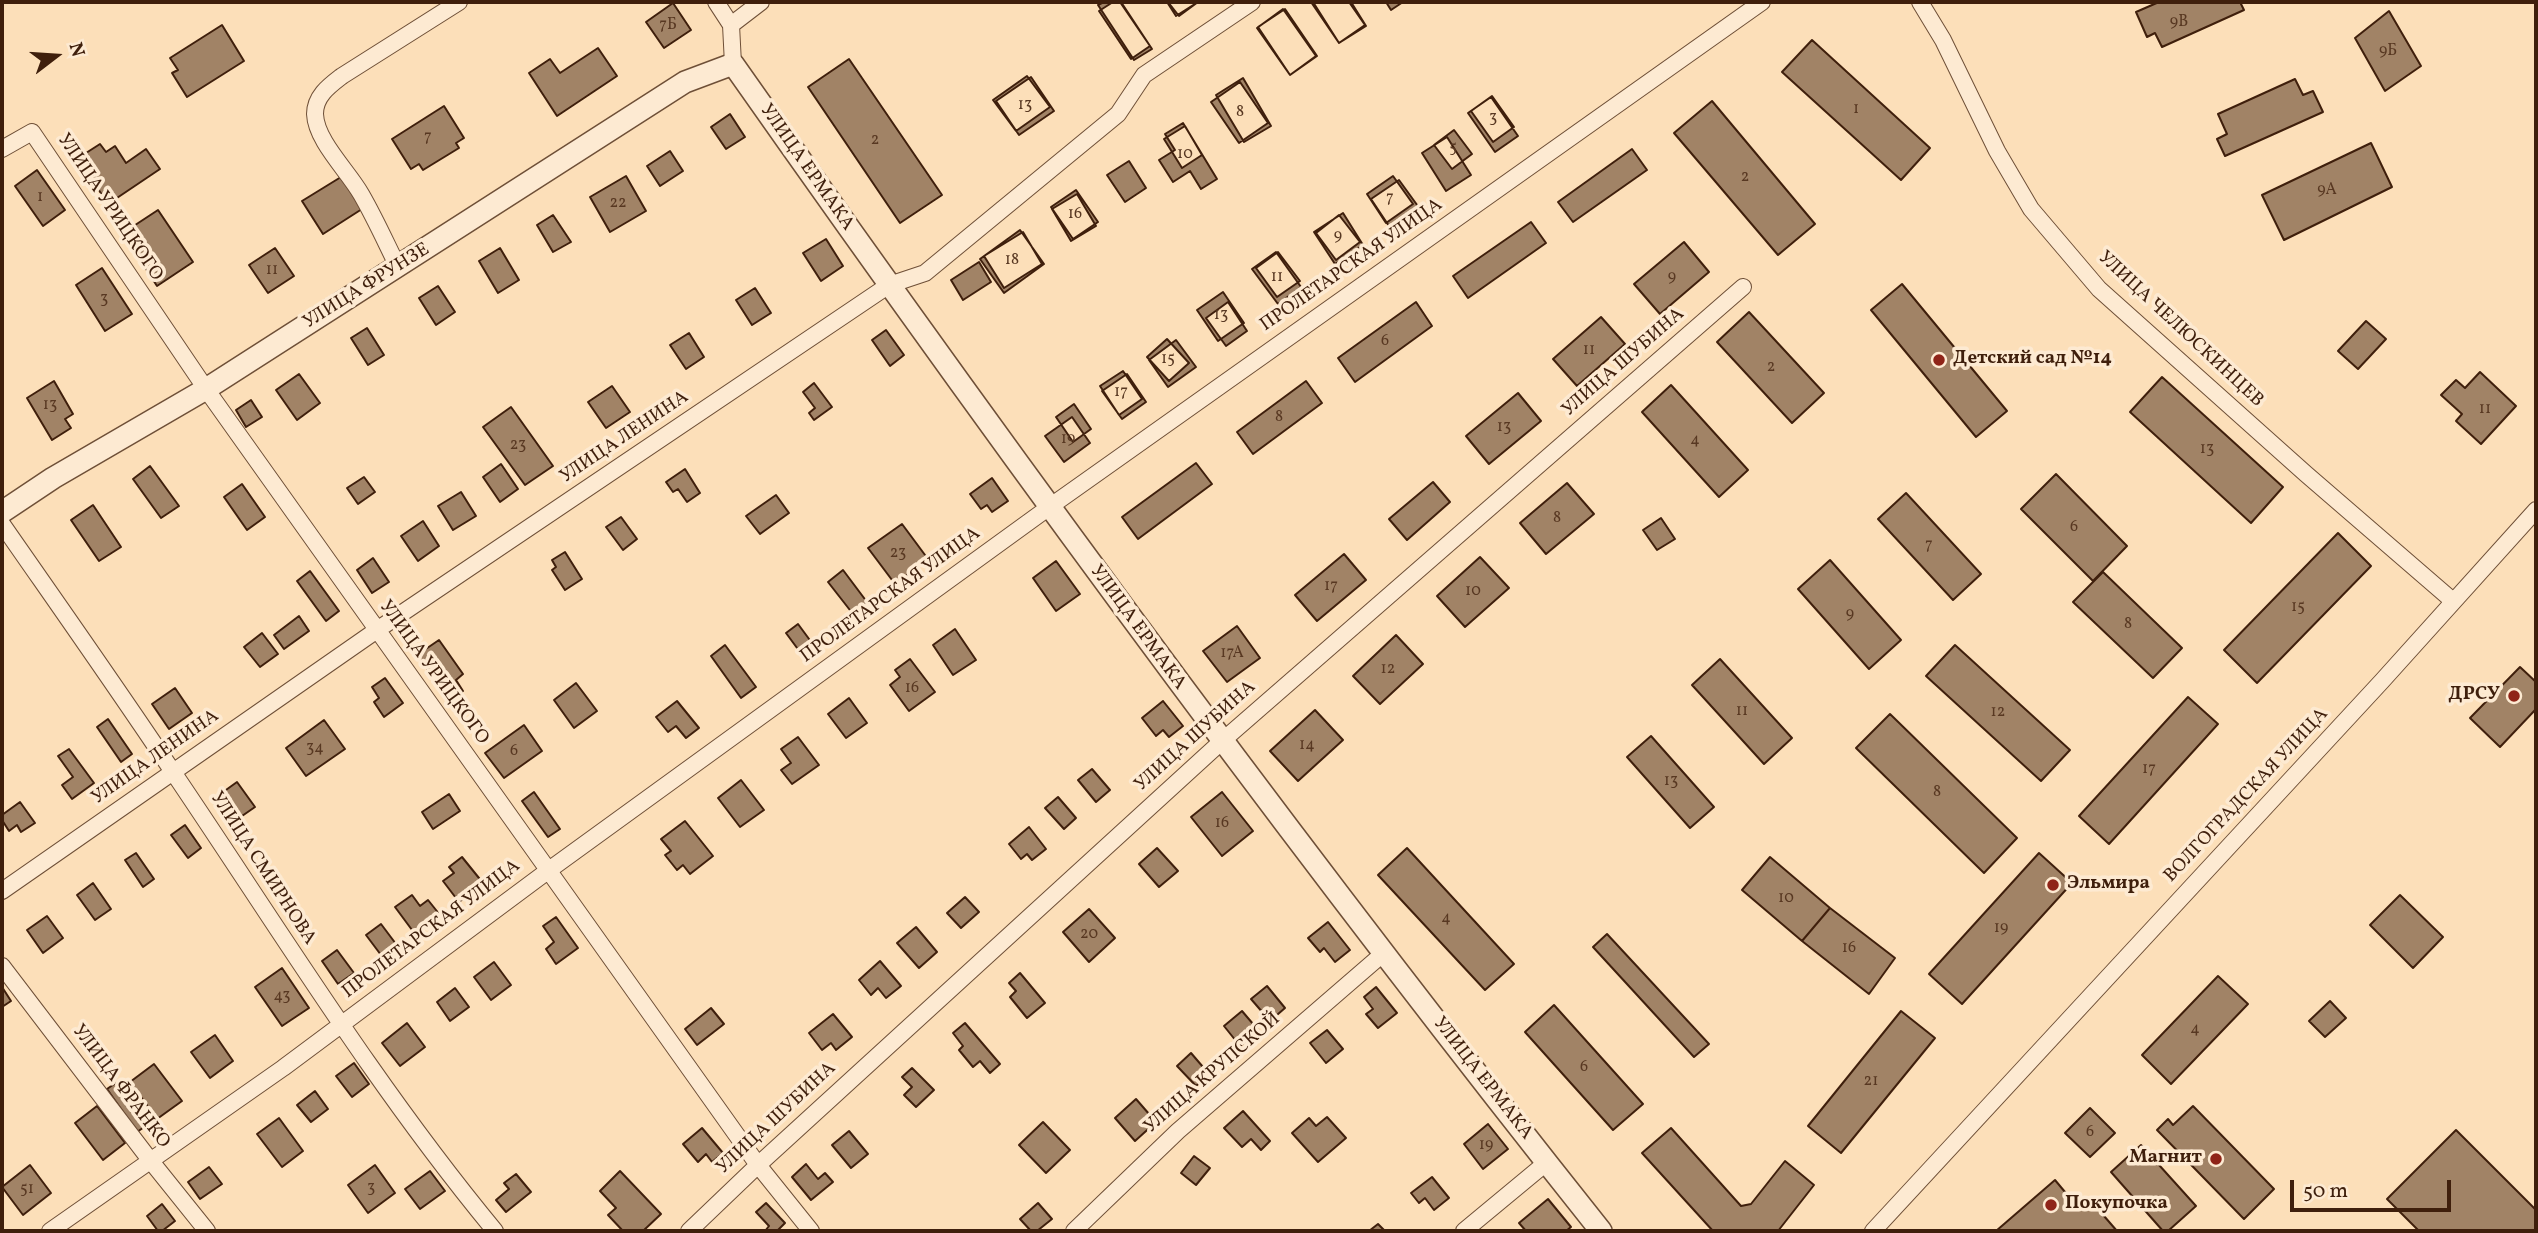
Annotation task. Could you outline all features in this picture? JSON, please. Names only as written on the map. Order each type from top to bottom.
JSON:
[{"type":"street","points":[[398,267],[359,190],[321,133],[315,116],[317,101],[326,89],[342,76],[459,2]]},
{"type":"street","points":[[716,2],[731,25],[733,64]]},
{"type":"street","points":[[731,25],[761,2]]},
{"type":"street","name":"УЛИЦА ЛЕНИНА","points":[[2,891],[377,631],[889,285],[925,273],[1118,114],[1144,75],[1252,2]]},
{"type":"street","name":"ПРОЛЕТАРСКАЯ УЛИЦА","points":[[50,1231],[283,1068],[549,870],[1048,508],[1762,2]]},
{"type":"street","name":"УЛИЦА ЧЕЛЮСКИНЦЕВ","points":[[1920,2],[1943,40],[1997,151],[2031,209],[2099,289],[2453,601]]},
{"type":"street","name":"УЛИЦА ФРУНЗЕ","points":[[2,512],[53,478],[206,389],[685,82],[733,64]]},
{"type":"street","name":"УЛИЦА ЕРМАКА","points":[[733,64],[1048,508],[1221,741],[1601,1231]]},
{"type":"street","name":"УЛИЦА УРИЦКОГО","points":[[2,149],[32,132],[206,389],[377,631],[758,1165],[811,1231]]},
{"type":"street","name":"УЛИЦА ШУБИНА","points":[[689,1231],[1221,741],[1743,287]]},
{"type":"street","name":"ВОЛГОГРАДСКАЯ УЛИЦА","points":[[1873,1231],[2382,681],[2536,510]]},
{"type":"street","name":"УЛИЦА СМИРНОВА","points":[[2,524],[173,772],[340,1026],[444,1170],[495,1231]]},
{"type":"street","name":"УЛИЦА КРУПСКОЙ","points":[[1074,1231],[1178,1131],[1385,952]]},
{"type":"street","name":"УЛИЦА ФРАНКО","points":[[2,966],[207,1231]]},
{"type":"street","points":[[1464,1231],[1546,1163]]},
{"type":"building","points":[[1104,2],[1121,2],[1152,49],[1134,60],[1098,5]]},
{"type":"building","points":[[1113,2],[1120,2],[1150,46],[1131,59],[1099,11]]},
{"type":"building","points":[[1167,2],[1198,2],[1176,16]]},
{"type":"building","points":[[1168,2],[1198,2],[1179,16]]},
{"type":"building","points":[[1311,2],[1349,2],[1365,25],[1339,43]]},
{"type":"building","points":[[1313,2],[1351,2],[1366,26],[1339,43]]},
{"type":"building","points":[[1386,2],[1403,2],[1391,10]]},
{"type":"building","points":[[2159,2],[2240,2],[2244,10],[2162,47],[2155,33],[2147,37],[2136,12]]},
{"type":"building","points":[[673,3],[691,30],[664,48],[646,22]]},
{"type":"building","points":[[1283,9],[1316,56],[1290,75],[1257,28]]},
{"type":"building","points":[[1285,9],[1317,56],[1290,75],[1258,27]]},
{"type":"building","points":[[2389,11],[2421,66],[2385,91],[2355,38]]},
{"type":"building","points":[[222,25],[244,61],[187,97],[172,73],[178,70],[170,58]]},
{"type":"building","points":[[1812,40],[1930,148],[1901,180],[1782,72]]},
{"type":"building","points":[[598,48],[617,76],[557,116],[529,73],[550,59],[560,73]]},
{"type":"building","points":[[849,59],[942,195],[900,223],[808,87]]},
{"type":"building","points":[[1027,76],[1050,107],[1016,131],[993,100]]},
{"type":"building","points":[[1031,77],[1054,111],[1019,135],[996,101]]},
{"type":"building","points":[[1243,78],[1271,126],[1244,142],[1216,95]]},
{"type":"building","points":[[2295,79],[2303,95],[2313,91],[2323,112],[2225,156],[2217,139],[2227,134],[2218,114]]},
{"type":"building","points":[[1240,82],[1268,123],[1239,143],[1211,102]]},
{"type":"building","points":[[1492,96],[1514,127],[1493,142],[1471,111]]},
{"type":"building","points":[[1491,97],[1518,136],[1495,152],[1468,113]]},
{"type":"building","points":[[1712,101],[1815,224],[1778,255],[1674,133]]},
{"type":"building","points":[[444,106],[464,138],[456,143],[459,148],[423,170],[419,164],[411,169],[392,139]]},
{"type":"building","points":[[730,114],[745,137],[726,149],[711,127]]},
{"type":"building","points":[[1183,123],[1217,179],[1201,189],[1190,171],[1173,182],[1159,160],[1175,150],[1165,134]]},
{"type":"building","points":[[1185,126],[1202,155],[1182,168],[1164,139]]},
{"type":"building","points":[[1454,130],[1472,154],[1452,169],[1434,145]]},
{"type":"building","points":[[1447,137],[1471,175],[1446,191],[1422,153]]},
{"type":"building","points":[[2371,143],[2392,187],[2284,240],[2262,195]]},
{"type":"building","points":[[100,144],[106,152],[115,146],[126,163],[146,149],[160,169],[108,204],[85,169],[93,163],[86,153]]},
{"type":"building","points":[[1632,149],[1647,170],[1573,222],[1558,202]]},
{"type":"building","points":[[670,151],[683,171],[660,186],[647,166]]},
{"type":"building","points":[[1129,161],[1146,188],[1125,202],[1107,175]]},
{"type":"building","points":[[37,170],[65,210],[43,226],[15,186]]},
{"type":"building","points":[[626,176],[646,211],[610,232],[590,197]]},
{"type":"building","points":[[1393,176],[1413,204],[1386,223],[1367,194]]},
{"type":"building","points":[[341,177],[362,209],[323,234],[302,201]]},
{"type":"building","points":[[1399,180],[1420,209],[1391,229],[1371,199]]},
{"type":"building","points":[[1076,190],[1098,222],[1073,239],[1051,207]]},
{"type":"building","points":[[1077,194],[1096,226],[1071,241],[1052,209]]},
{"type":"building","points":[[158,210],[193,262],[157,286],[123,233]]},
{"type":"building","points":[[1343,213],[1363,245],[1335,264],[1314,232]]},
{"type":"building","points":[[553,215],[571,242],[553,252],[537,225]]},
{"type":"building","points":[[1339,215],[1360,242],[1336,260],[1316,233]]},
{"type":"building","points":[[1531,222],[1546,243],[1468,298],[1453,276]]},
{"type":"building","points":[[1020,230],[1044,264],[1004,293],[980,259]]},
{"type":"building","points":[[1023,232],[1042,264],[1004,288],[984,256]]},
{"type":"building","points":[[826,239],[843,266],[821,281],[803,253]]},
{"type":"building","points":[[1684,242],[1709,272],[1660,314],[1634,284]]},
{"type":"building","points":[[275,248],[294,276],[268,293],[249,265]]},
{"type":"building","points":[[500,248],[519,280],[498,293],[479,261]]},
{"type":"building","points":[[1276,252],[1301,287],[1278,304],[1252,269]]},
{"type":"building","points":[[1278,252],[1300,281],[1277,297],[1256,268]]},
{"type":"building","points":[[979,262],[991,282],[963,300],[951,280]]},
{"type":"building","points":[[102,268],[132,314],[105,331],[76,285]]},
{"type":"building","name":"Детский сад №14","points":[[1902,284],[2007,411],[1976,437],[1871,310]]},
{"type":"building","points":[[438,286],[455,312],[436,325],[419,298]]},
{"type":"building","points":[[755,288],[771,313],[752,325],[736,300]]},
{"type":"building","points":[[1223,292],[1244,323],[1218,341],[1197,310]]},
{"type":"building","points":[[1228,302],[1247,331],[1226,346],[1206,318]]},
{"type":"building","points":[[1416,302],[1432,326],[1355,382],[1338,358]]},
{"type":"building","points":[[1749,312],[1824,393],[1792,423],[1717,342]]},
{"type":"building","points":[[1601,317],[1625,344],[1577,386],[1553,359]]},
{"type":"building","points":[[2366,321],[2386,339],[2358,369],[2338,351]]},
{"type":"building","points":[[367,328],[384,355],[368,365],[351,338]]},
{"type":"building","points":[[886,330],[904,355],[890,366],[872,340]]},
{"type":"building","points":[[689,333],[704,357],[686,369],[670,345]]},
{"type":"building","points":[[1167,339],[1189,363],[1169,381],[1147,357]]},
{"type":"building","points":[[1176,340],[1196,367],[1168,387],[1149,360]]},
{"type":"building","points":[[1123,371],[1142,399],[1119,415],[1100,386]]},
{"type":"building","points":[[2480,372],[2516,406],[2481,444],[2456,421],[2462,414],[2441,395],[2456,380],[2465,388]]},
{"type":"building","points":[[299,374],[320,403],[297,420],[276,390]]},
{"type":"building","points":[[1127,374],[1146,402],[1122,419],[1102,391]]},
{"type":"building","points":[[2162,377],[2283,487],[2251,523],[2130,412]]},
{"type":"building","points":[[54,381],[73,414],[65,419],[71,428],[52,440],[27,398]]},
{"type":"building","points":[[1306,381],[1322,403],[1253,454],[1237,432]]},
{"type":"building","points":[[814,383],[832,407],[814,420],[809,413],[815,408],[803,392]]},
{"type":"building","points":[[1671,385],[1748,470],[1719,497],[1642,412]]},
{"type":"building","points":[[612,386],[630,412],[606,428],[588,402]]},
{"type":"building","points":[[1518,393],[1541,421],[1489,464],[1466,436]]},
{"type":"building","points":[[251,400],[262,417],[246,427],[236,410]]},
{"type":"building","points":[[1074,404],[1091,429],[1073,442],[1056,417]]},
{"type":"building","points":[[511,407],[553,466],[525,485],[483,427]]},
{"type":"building","points":[[1072,417],[1090,443],[1064,462],[1045,436]]},
{"type":"building","points":[[1196,463],[1212,484],[1138,539],[1122,517]]},
{"type":"building","points":[[501,464],[518,489],[500,502],[483,477]]},
{"type":"building","points":[[150,466],[179,506],[161,518],[133,479]]},
{"type":"building","points":[[685,469],[700,493],[687,502],[678,489],[673,492],[666,482]]},
{"type":"building","points":[[2056,474],[2127,546],[2093,581],[2021,509]]},
{"type":"building","points":[[364,477],[375,492],[358,504],[347,488]]},
{"type":"building","points":[[992,478],[1008,501],[992,512],[987,505],[981,509],[970,494]]},
{"type":"building","points":[[1433,482],[1450,502],[1407,540],[1389,519]]},
{"type":"building","points":[[1567,483],[1594,514],[1546,554],[1520,523]]},
{"type":"building","points":[[242,484],[265,517],[247,530],[224,497]]},
{"type":"building","points":[[461,492],[476,516],[453,530],[438,506]]},
{"type":"building","points":[[1906,493],[1981,574],[1953,600],[1878,519]]},
{"type":"building","points":[[776,495],[789,513],[760,534],[746,516]]},
{"type":"building","points":[[93,505],[121,547],[99,561],[71,520]]},
{"type":"building","points":[[621,517],[637,539],[623,550],[606,527]]},
{"type":"building","points":[[1661,518],[1675,539],[1657,550],[1643,530]]},
{"type":"building","points":[[423,521],[439,546],[418,561],[401,536]]},
{"type":"building","points":[[902,524],[928,559],[895,584],[868,548]]},
{"type":"building","points":[[2338,533],[2371,566],[2257,683],[2224,650]]},
{"type":"building","points":[[565,552],[582,579],[565,590],[552,570],[556,567],[552,560]]},
{"type":"building","points":[[1344,554],[1366,580],[1317,621],[1295,595]]},
{"type":"building","points":[[1480,557],[1509,588],[1465,627],[1437,596]]},
{"type":"building","points":[[373,558],[389,582],[372,593],[357,570]]},
{"type":"building","points":[[1830,560],[1901,640],[1869,669],[1798,589]]},
{"type":"building","points":[[1056,561],[1080,594],[1056,611],[1033,578]]},
{"type":"building","points":[[843,570],[867,602],[853,614],[828,582]]},
{"type":"building","points":[[310,571],[339,611],[326,621],[297,581]]},
{"type":"building","points":[[2103,572],[2182,648],[2153,678],[2073,602]]},
{"type":"building","points":[[299,616],[309,631],[284,649],[274,635]]},
{"type":"building","points":[[798,624],[812,643],[800,652],[786,633]]},
{"type":"building","points":[[1237,626],[1260,658],[1227,682],[1203,651]]},
{"type":"building","points":[[955,629],[976,660],[953,675],[933,645]]},
{"type":"building","points":[[262,633],[278,654],[260,667],[244,647]]},
{"type":"building","points":[[1396,635],[1423,664],[1380,704],[1353,676]]},
{"type":"building","points":[[439,640],[463,674],[456,680],[463,691],[450,701],[417,655]]},
{"type":"building","points":[[725,645],[756,687],[741,698],[711,656]]},
{"type":"building","points":[[1955,645],[2070,750],[2041,781],[1926,676]]},
{"type":"building","points":[[910,659],[935,692],[909,711],[890,685],[900,677],[895,670]]},
{"type":"building","points":[[1720,659],[1792,738],[1764,764],[1692,685]]},
{"type":"building","name":"ДРСУ","points":[[2520,667],[2536,682],[2536,709],[2500,747],[2470,718]]},
{"type":"building","points":[[385,678],[403,703],[384,717],[374,702],[379,698],[372,687]]},
{"type":"building","points":[[576,683],[597,711],[574,728],[554,700]]},
{"type":"building","points":[[175,688],[192,713],[169,729],[152,704]]},
{"type":"building","points":[[2188,697],[2218,724],[2109,844],[2079,816]]},
{"type":"building","points":[[849,698],[867,723],[846,738],[828,714]]},
{"type":"building","points":[[677,701],[699,728],[686,738],[676,726],[668,732],[656,717]]},
{"type":"building","points":[[1163,701],[1183,726],[1169,737],[1163,730],[1156,736],[1142,718]]},
{"type":"building","points":[[1315,710],[1343,740],[1298,781],[1270,751]]},
{"type":"building","points":[[1890,714],[2017,838],[1984,873],[1856,748]]},
{"type":"building","points":[[108,719],[132,754],[121,762],[97,727]]},
{"type":"building","points":[[324,720],[345,749],[306,776],[286,748]]},
{"type":"building","points":[[524,725],[542,751],[504,778],[485,753]]},
{"type":"building","points":[[1651,736],[1714,807],[1690,828],[1627,757]]},
{"type":"building","points":[[798,737],[819,765],[792,784],[781,770],[791,763],[781,749]]},
{"type":"building","points":[[69,749],[94,783],[72,799],[62,785],[73,777],[58,756]]},
{"type":"building","points":[[1092,769],[1110,790],[1096,802],[1078,780]]},
{"type":"building","points":[[741,780],[764,810],[740,827],[718,798]]},
{"type":"building","points":[[237,782],[255,807],[229,825],[212,800]]},
{"type":"building","points":[[534,792],[560,829],[548,837],[522,801]]},
{"type":"building","points":[[1222,792],[1253,831],[1222,856],[1191,817]]},
{"type":"building","points":[[449,794],[460,811],[433,829],[422,812]]},
{"type":"building","points":[[1058,797],[1076,818],[1064,829],[1045,808]]},
{"type":"building","points":[[20,802],[35,823],[21,832],[17,825],[9,831],[2,815]]},
{"type":"building","points":[[685,821],[713,856],[690,874],[683,865],[677,870],[665,855],[671,851],[661,839]]},
{"type":"building","points":[[185,825],[201,848],[188,858],[171,835]]},
{"type":"building","points":[[1029,827],[1046,849],[1032,860],[1027,854],[1021,859],[1009,844]]},
{"type":"building","points":[[1157,848],[1178,871],[1159,887],[1139,864]]},
{"type":"building","points":[[1407,848],[1514,964],[1485,990],[1378,875]]},
{"type":"building","points":[[136,853],[154,879],[143,887],[125,860]]},
{"type":"building","points":[[2039,853],[2072,883],[1962,1004],[1929,974]]},
{"type":"building","points":[[462,857],[483,883],[459,902],[443,881],[454,873],[449,867]]},
{"type":"building","points":[[1770,857],[1830,908],[1802,941],[1742,890]]},
{"type":"building","points":[[93,883],[111,909],[95,920],[77,895]]},
{"type":"building","points":[[412,895],[420,906],[428,900],[440,915],[415,934],[395,907]]},
{"type":"building","points":[[2400,895],[2443,937],[2413,968],[2370,925]]},
{"type":"building","points":[[965,897],[979,912],[961,928],[947,913]]},
{"type":"building","points":[[1830,908],[1895,958],[1869,994],[1802,941]]},
{"type":"building","points":[[1089,909],[1115,938],[1089,962],[1063,932]]},
{"type":"building","points":[[47,916],[63,938],[43,953],[27,930]]},
{"type":"building","points":[[556,917],[578,948],[556,964],[546,949],[554,942],[543,926]]},
{"type":"building","points":[[1328,922],[1350,950],[1335,962],[1324,948],[1320,952],[1308,938]]},
{"type":"building","points":[[381,924],[396,944],[381,955],[366,935]]},
{"type":"building","points":[[916,927],[937,952],[919,968],[897,943]]},
{"type":"building","points":[[1607,934],[1709,1044],[1694,1057],[1593,947]]},
{"type":"building","points":[[337,950],[354,973],[338,984],[322,961]]},
{"type":"building","points":[[880,961],[901,986],[886,998],[878,988],[871,995],[859,980]]},
{"type":"building","points":[[494,962],[511,985],[491,1000],[474,977]]},
{"type":"building","points":[[282,968],[309,1008],[282,1026],[255,987]]},
{"type":"building","points":[[1020,973],[1045,1003],[1027,1018],[1010,997],[1016,991],[1009,983]]},
{"type":"building","points":[[2218,976],[2248,1004],[2171,1084],[2142,1055]]},
{"type":"building","points":[[1267,986],[1285,1008],[1270,1021],[1251,999]]},
{"type":"building","points":[[2,987],[11,1001],[2,1007]]},
{"type":"building","points":[[1376,987],[1397,1013],[1378,1028],[1366,1014],[1373,1009],[1364,997]]},
{"type":"building","points":[[455,988],[469,1007],[450,1021],[437,1002]]},
{"type":"building","points":[[2330,1001],[2346,1018],[2325,1037],[2309,1021]]},
{"type":"building","points":[[1554,1005],[1643,1104],[1613,1130],[1525,1032]]},
{"type":"building","points":[[711,1008],[724,1024],[697,1045],[685,1029]]},
{"type":"building","points":[[1242,1011],[1259,1031],[1240,1046],[1224,1026]]},
{"type":"building","points":[[1901,1011],[1935,1038],[1841,1153],[1808,1126]]},
{"type":"building","points":[[833,1014],[852,1037],[836,1050],[831,1043],[822,1050],[809,1033]]},
{"type":"building","points":[[407,1023],[425,1047],[400,1066],[382,1043]]},
{"type":"building","points":[[965,1023],[1000,1064],[990,1073],[980,1061],[973,1067],[959,1050],[963,1046],[953,1033]]},
{"type":"building","points":[[1327,1030],[1343,1049],[1326,1063],[1310,1043]]},
{"type":"building","points":[[215,1035],[233,1061],[210,1078],[191,1052]]},
{"type":"building","points":[[1191,1053],[1209,1074],[1196,1086],[1177,1066]]},
{"type":"building","points":[[354,1063],[369,1084],[352,1097],[336,1076]]},
{"type":"building","points":[[154,1064],[182,1101],[157,1119],[130,1082]]},
{"type":"building","points":[[912,1068],[934,1090],[916,1107],[904,1095],[912,1087],[902,1077]]},
{"type":"building","points":[[120,1080],[150,1123],[137,1132],[107,1089]]},
{"type":"building","points":[[315,1091],[328,1109],[311,1122],[297,1105]]},
{"type":"building","points":[[1136,1099],[1156,1122],[1135,1141],[1115,1118]]},
{"type":"building","points":[[97,1106],[125,1143],[103,1160],[75,1123]]},
{"type":"building","name":"Магнит","points":[[2193,1106],[2274,1189],[2244,1219],[2157,1130],[2168,1119],[2173,1125]]},
{"type":"building","points":[[2090,1108],[2115,1133],[2090,1157],[2065,1133]]},
{"type":"building","points":[[1243,1111],[1270,1141],[1261,1150],[1251,1139],[1242,1147],[1224,1128]]},
{"type":"building","points":[[1327,1117],[1346,1138],[1318,1162],[1292,1133],[1309,1118],[1316,1126]]},
{"type":"building","points":[[279,1118],[303,1151],[282,1167],[257,1134]]},
{"type":"building","points":[[1043,1122],[1070,1150],[1046,1173],[1019,1145]]},
{"type":"building","points":[[1488,1124],[1508,1149],[1483,1169],[1464,1144]]},
{"type":"building","points":[[702,1128],[723,1153],[712,1162],[706,1154],[698,1162],[683,1144]]},
{"type":"building","points":[[1671,1128],[1741,1206],[1751,1204],[1785,1161],[1814,1185],[1778,1231],[1713,1231],[1642,1153]]},
{"type":"building","points":[[2456,1130],[2536,1210],[2536,1231],[2419,1231],[2387,1199]]},
{"type":"building","points":[[849,1131],[868,1154],[851,1168],[832,1145]]},
{"type":"building","points":[[2141,1145],[2196,1206],[2168,1231],[2163,1231],[2111,1172]]},
{"type":"building","points":[[1194,1156],[1210,1168],[1196,1185],[1181,1173]]},
{"type":"building","points":[[806,1164],[818,1179],[825,1173],[833,1182],[811,1200],[792,1177]]},
{"type":"building","points":[[30,1165],[51,1193],[23,1215],[2,1187]]},
{"type":"building","points":[[375,1165],[395,1193],[368,1213],[348,1185]]},
{"type":"building","points":[[209,1167],[222,1184],[200,1199],[188,1182]]},
{"type":"building","points":[[430,1171],[445,1191],[420,1209],[405,1189]]},
{"type":"building","points":[[620,1171],[661,1214],[643,1231],[623,1231],[608,1215],[616,1208],[600,1191]]},
{"type":"building","points":[[516,1174],[531,1192],[506,1212],[496,1200],[509,1189],[504,1183]]},
{"type":"building","points":[[1432,1177],[1449,1198],[1434,1210],[1425,1198],[1419,1203],[1411,1193]]},
{"type":"building","name":"Покупочка","points":[[2055,1180],[2080,1210],[2091,1201],[2117,1231],[1996,1231]]},
{"type":"building","points":[[1548,1199],[1571,1227],[1566,1231],[1526,1231],[1519,1223]]},
{"type":"building","points":[[766,1203],[785,1223],[777,1231],[765,1231],[769,1226],[756,1212]]},
{"type":"building","points":[[1038,1203],[1052,1219],[1037,1231],[1031,1231],[1020,1219]]},
{"type":"building","points":[[162,1204],[175,1221],[158,1231],[147,1216]]},
{"type":"building","points":[[1378,1224],[1385,1231],[1369,1231]]},
{"type":"place","name":"Детский сад №14","points":[[1939,360]]},
{"type":"place","name":"ДРСУ","points":[[2514,696]]},
{"type":"place","name":"Эльмира","points":[[2053,885]]},
{"type":"place","name":"Магнит","points":[[2216,1159]]},
{"type":"place","name":"Покупочка","points":[[2051,1205]]}]
